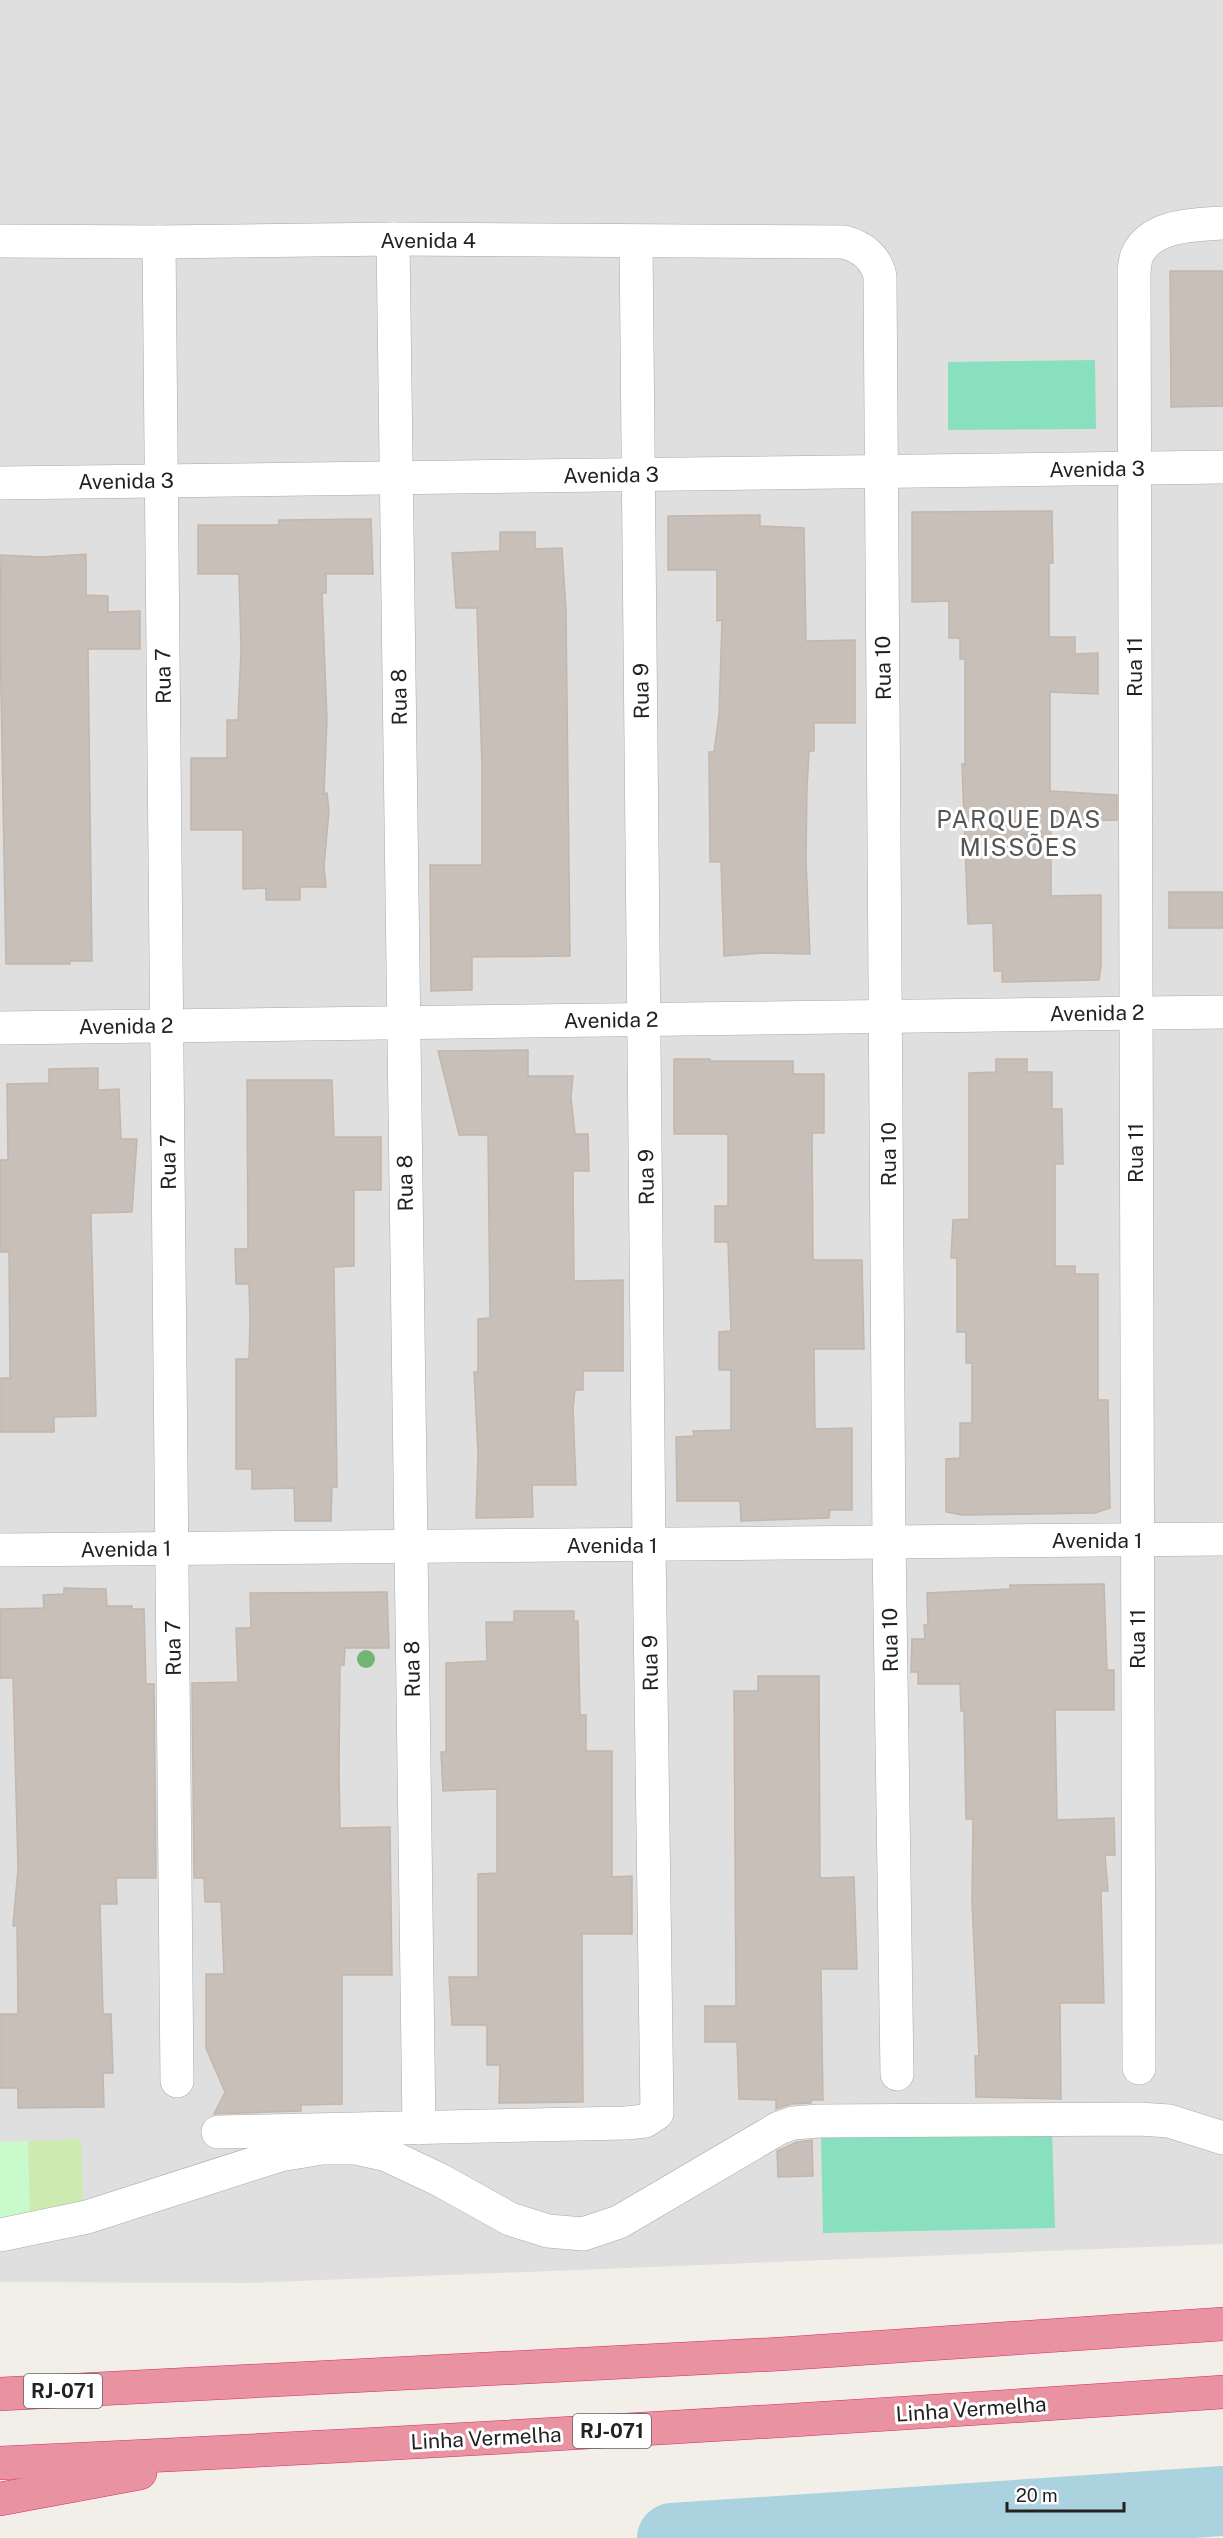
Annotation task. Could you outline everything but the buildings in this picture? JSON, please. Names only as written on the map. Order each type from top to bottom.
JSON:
[{"type":"highway","name":"RJ-071","points":[[0,2394],[780,2354],[1223,2324]]},
{"type":"highway","points":[[0,2380],[125,2388]]},
{"type":"highway","name":"Linha Vermelha","points":[[0,2463],[264,2451],[878,2416],[1223,2392]]},
{"type":"highway","points":[[0,2499],[264,2451]]},
{"type":"street","name":"Rua 11","points":[[1139,2068],[1134,271],[1137,254],[1161,233],[1183,226],[1223,223]]},
{"type":"street","name":"Avenida 4","points":[[0,241],[159,242],[393,239],[844,242],[855,245]]},
{"type":"street","name":"Rua 8","points":[[393,239],[419,2128]]},
{"type":"street","name":"Rua 7","points":[[159,242],[177,2081]]},
{"type":"street","name":"Rua 9","points":[[419,2128],[645,2121],[657,2113],[636,242]]},
{"type":"street","name":"Rua 10","points":[[855,245],[867,253],[878,265],[880,276],[889,1542],[897,2074]]},
{"type":"street","name":"Avenida 3","points":[[0,483],[1223,467]]},
{"type":"street","name":"Avenida 2","points":[[0,1028],[1223,1012]]},
{"type":"street","name":"Avenida 1","points":[[0,1550],[1223,1539]]},
{"type":"street","points":[[0,2235],[87,2217],[280,2155],[322,2148],[355,2148],[387,2155],[440,2180],[510,2219],[548,2231],[583,2234],[619,2222],[774,2131],[793,2123],[1139,2119],[1169,2121],[1223,2138]]},
{"type":"street","points":[[218,2132],[419,2128]]},
{"type":"shaded area","name":"PARQUE DAS MISSÕES","points":[[0,0],[1223,0],[1223,2244],[250,2283],[0,2282]]},
{"type":"green space","points":[[1095,360],[1096,429],[948,430],[948,362]]},
{"type":"green space","points":[[1052,2130],[1055,2228],[823,2233],[821,2135]]},
{"type":"green space","points":[[81,2139],[83,2205],[30,2218],[28,2141]]},
{"type":"green space","points":[[28,2141],[30,2218],[0,2227],[0,2142]]},
{"type":"waterway","points":[[672,2538],[1223,2501]]},
{"type":"district","name":"PARQUE DAS MISSÕES","points":[[1019,833]]}]
